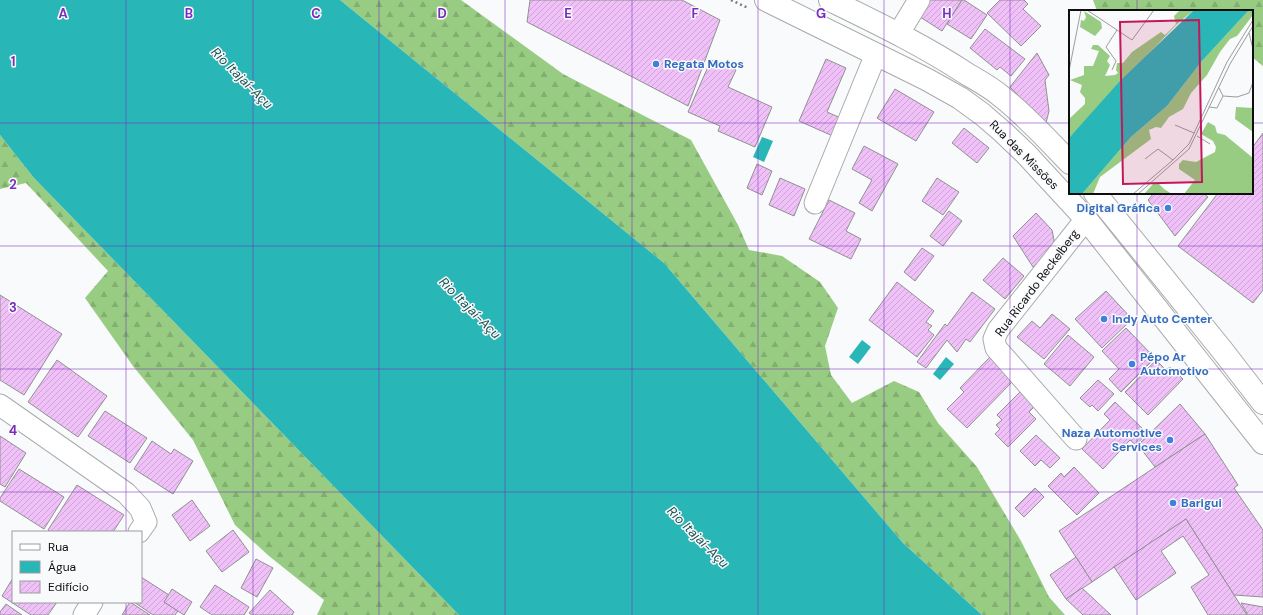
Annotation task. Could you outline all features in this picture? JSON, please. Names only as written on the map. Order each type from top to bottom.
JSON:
[{"type":"main road","points":[[830,0],[899,33],[1002,96],[1069,162]]},
{"type":"main road","name":"Rua das Missões","points":[[759,5],[876,54],[960,98],[982,114],[1026,154],[1086,219],[1263,443]]},
{"type":"main road","points":[[1096,194],[1263,403]]},
{"type":"street","points":[[899,33],[919,0]]},
{"type":"street","points":[[815,203],[876,54]]},
{"type":"street","name":"Rua Ricardo Reckelberg","points":[[1076,439],[996,348],[994,339],[998,330],[1086,219]]},
{"type":"street","points":[[0,405],[126,493],[140,508],[142,527]]},
{"type":"street","points":[[84,615],[91,603]]},
{"type":"path","points":[[731,0],[759,5]]},
{"type":"green space","points":[[340,0],[461,0],[563,74],[691,140],[738,225],[749,250],[782,256],[820,282],[838,308],[825,346],[831,375],[852,403],[894,381],[919,392],[938,423],[977,467],[1021,541],[1049,597],[1065,615],[982,615],[903,543],[664,263]]},
{"type":"green space","points":[[1093,0],[1263,0],[1263,66],[1253,58],[1253,10],[1097,10]]},
{"type":"green space","points":[[0,135],[34,178],[459,615],[317,615],[324,600],[269,556],[235,525],[193,440],[133,366],[85,298],[108,271],[26,183],[0,189]]},
{"type":"water","name":"Rio Itajaí-Açu","points":[[0,0],[340,0],[664,263],[903,543],[982,615],[459,615],[34,178],[0,135]]},
{"type":"water","points":[[762,137],[773,141],[764,162],[753,157]]},
{"type":"water","points":[[862,340],[871,347],[858,364],[849,357]]},
{"type":"water","points":[[946,357],[954,364],[940,380],[933,374]]},
{"type":"building","name":"Regata Motos","points":[[530,0],[682,0],[720,20],[688,106],[527,22]]},
{"type":"building","points":[[927,0],[962,0],[942,31],[917,15]]},
{"type":"building","points":[[962,0],[987,15],[971,39],[947,24]]},
{"type":"building","points":[[1000,0],[1024,0],[1028,4],[1023,9],[1041,26],[1021,46],[987,13]]},
{"type":"building","points":[[985,29],[1025,59],[1011,76],[1000,67],[997,70],[970,48]]},
{"type":"building","points":[[1037,53],[1049,75],[1045,80],[1049,111],[1046,123],[1010,87]]},
{"type":"building","points":[[826,59],[846,68],[827,112],[843,119],[835,137],[799,121]]},
{"type":"building","points":[[711,60],[736,70],[728,87],[772,107],[755,147],[718,131],[720,126],[688,112]]},
{"type":"building","points":[[895,89],[934,112],[916,141],[877,118]]},
{"type":"building","points":[[964,128],[989,148],[977,163],[952,143]]},
{"type":"building","points":[[1263,133],[1263,290],[1253,303],[1178,246],[1217,194],[1253,194],[1253,147]]},
{"type":"building","points":[[864,146],[898,164],[872,211],[859,203],[872,180],[852,169]]},
{"type":"building","points":[[757,164],[772,171],[762,195],[747,188]]},
{"type":"building","points":[[780,178],[805,189],[794,216],[769,205]]},
{"type":"building","points":[[937,178],[959,192],[943,215],[922,201]]},
{"type":"building","points":[[1153,194],[1204,194],[1208,197],[1175,236],[1148,200]]},
{"type":"building","points":[[829,200],[855,213],[846,231],[861,239],[851,259],[809,239]]},
{"type":"building","points":[[949,211],[962,221],[943,246],[930,236]]},
{"type":"building","points":[[1036,213],[1052,230],[1054,240],[1052,252],[1033,267],[1013,236]]},
{"type":"building","points":[[922,248],[934,256],[915,281],[904,272]]},
{"type":"building","points":[[1003,258],[1024,276],[1005,299],[983,280]]},
{"type":"building","points":[[897,282],[934,311],[926,322],[932,326],[928,330],[934,335],[917,357],[869,320]]},
{"type":"building","name":"Indy Auto Center","points":[[1106,291],[1132,319],[1102,348],[1075,319]]},
{"type":"building","points":[[972,292],[995,309],[970,342],[966,339],[957,352],[947,340],[926,368],[917,362],[945,324],[947,326]]},
{"type":"building","points":[[0,295],[62,334],[24,395],[0,380]]},
{"type":"building","points":[[1052,314],[1070,329],[1044,359],[1017,337],[1032,321],[1040,328]]},
{"type":"building","name":"Pépo Ar Automotivo","points":[[1126,328],[1155,358],[1121,392],[1109,379],[1119,369],[1102,351]]},
{"type":"building","points":[[1068,335],[1094,357],[1070,386],[1044,364]]},
{"type":"building","points":[[990,357],[1013,381],[967,428],[947,409],[964,392],[960,388]]},
{"type":"building","points":[[57,360],[107,396],[78,437],[28,402]]},
{"type":"building","points":[[1156,360],[1166,370],[1170,367],[1183,379],[1148,415],[1125,392]]},
{"type":"building","points":[[1098,380],[1114,394],[1098,411],[1092,405],[1090,407],[1080,398]]},
{"type":"building","points":[[1022,390],[1036,405],[1029,412],[1036,419],[1008,447],[995,434],[1000,429],[996,425],[1002,420],[997,415]]},
{"type":"building","points":[[1115,402],[1147,433],[1136,445],[1130,440],[1103,469],[1082,449],[1110,420],[1104,414]]},
{"type":"building","name":"Naza Automotive Services","points":[[1180,404],[1205,434],[1155,467],[1138,445]]},
{"type":"building","points":[[105,411],[147,438],[130,463],[88,436]]},
{"type":"building","name":"Barigui","points":[[1205,434],[1238,485],[1234,488],[1263,530],[1263,597],[1234,595],[1186,519],[1092,582],[1059,531]]},
{"type":"building","points":[[1036,435],[1060,458],[1050,468],[1041,460],[1035,466],[1020,451]]},
{"type":"building","points":[[0,436],[26,453],[5,487],[0,484]]},
{"type":"building","points":[[152,441],[171,454],[174,449],[193,461],[173,494],[134,469]]},
{"type":"building","points":[[1074,467],[1099,493],[1077,515],[1048,486],[1061,473],[1064,477]]},
{"type":"building","points":[[19,469],[64,497],[44,529],[0,501],[0,498]]},
{"type":"building","points":[[77,485],[124,515],[114,531],[48,530]]},
{"type":"building","points":[[1035,488],[1044,497],[1024,517],[1015,508]]},
{"type":"building","points":[[192,500],[210,526],[190,541],[172,515]]},
{"type":"building","points":[[1186,519],[1247,615],[1208,615],[1191,587],[1209,575],[1183,536],[1161,551],[1176,573],[1136,600],[1114,567]]},
{"type":"building","points":[[233,530],[249,552],[222,572],[206,551]]},
{"type":"building","points":[[1076,557],[1092,582],[1066,599],[1050,575]]},
{"type":"building","points":[[256,559],[273,568],[257,597],[241,588]]},
{"type":"building","points":[[142,578],[169,595],[164,602],[178,611],[175,615],[153,615],[135,603],[142,603]]},
{"type":"building","points":[[12,580],[12,603],[2,596]]},
{"type":"building","points":[[215,585],[249,607],[244,615],[212,615],[200,607]]},
{"type":"building","points":[[1082,588],[1111,615],[1083,615],[1066,599]]},
{"type":"building","points":[[172,589],[192,602],[184,615],[164,602]]},
{"type":"building","points":[[270,590],[294,612],[292,615],[252,615],[249,613]]},
{"type":"building","points":[[13,603],[56,603],[48,615],[31,615]]},
{"type":"building","points":[[129,603],[132,603],[150,615],[122,615]]},
{"type":"building","points":[[1241,603],[1263,607],[1263,615],[1248,615]]},
{"type":"building","points":[[6,604],[22,615],[0,615],[0,612]]},
{"type":"place","name":"Regata Motos","points":[[656,64]]},
{"type":"place","name":"Digital Gráfica","points":[[1168,208]]},
{"type":"place","name":"Indy Auto Center","points":[[1104,319]]},
{"type":"place","name":"Pépo Ar Automotivo","points":[[1132,364]]},
{"type":"place","name":"Naza Automotive Services","points":[[1170,440]]},
{"type":"place","name":"Barigui","points":[[1173,503]]}]
